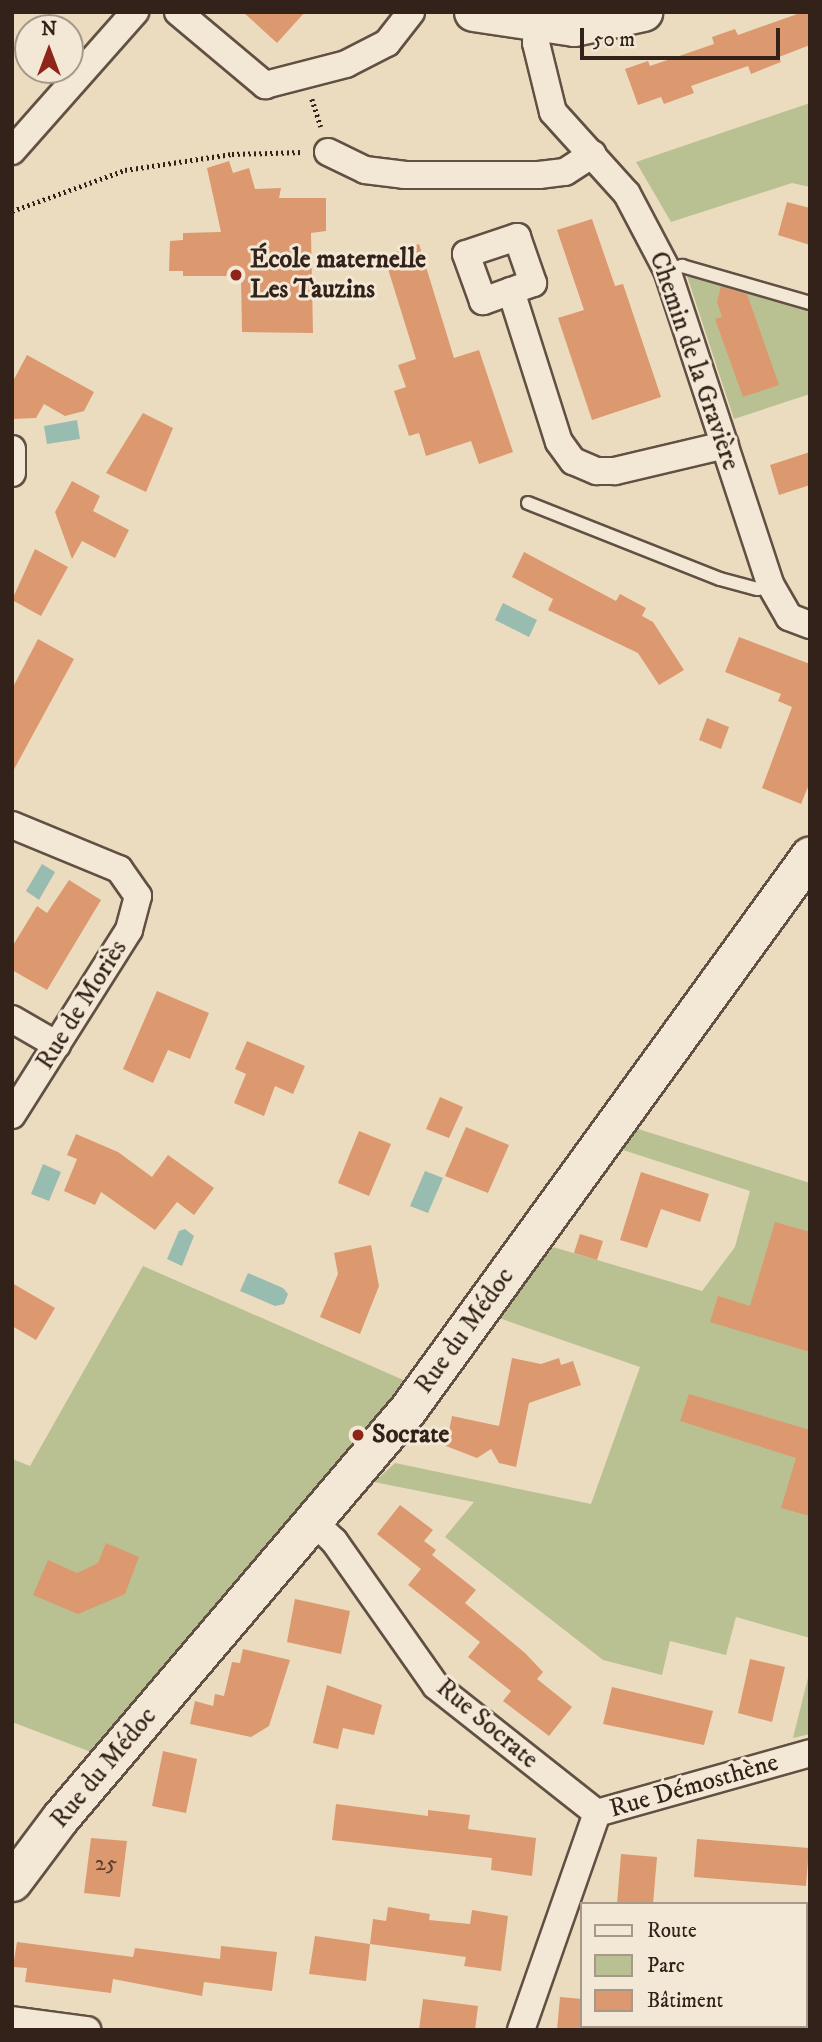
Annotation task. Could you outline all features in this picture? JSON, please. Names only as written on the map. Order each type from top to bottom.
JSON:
[{"type":"street","points":[[12,151],[135,12]]},
{"type":"street","points":[[178,12],[265,85],[306,77],[346,64],[387,43],[411,12]]},
{"type":"street","points":[[473,12],[538,24],[574,27],[643,12]]},
{"type":"street","name":"Chemin de la Gravière","points":[[538,24],[538,51],[553,112],[627,194],[667,270],[769,584],[789,617],[810,625]]},
{"type":"street","points":[[328,152],[365,170],[404,175],[539,175],[565,172],[593,154]]},
{"type":"street","points":[[511,291],[559,442],[573,461],[597,471],[615,471],[725,445]]},
{"type":"street","points":[[12,449],[12,473]]},
{"type":"street","name":"Rue de Moriès","points":[[12,825],[119,869],[138,896],[129,930],[12,1115]]},
{"type":"street","name":"Rue du Médoc","points":[[12,1882],[60,1818],[314,1522],[415,1399],[810,855]]},
{"type":"street","points":[[12,1018],[57,1045]]},
{"type":"street","name":"Rue Socrate","points":[[314,1522],[334,1541],[436,1686],[597,1813]]},
{"type":"street","name":"Rue Démosthène","points":[[521,2030],[597,1813],[810,1753]]},
{"type":"street","points":[[12,2020],[87,2030]]},
{"type":"lane","points":[[667,270],[682,266],[810,303]]},
{"type":"lane","points":[[528,503],[720,579],[758,589],[769,584]]},
{"type":"path","points":[[12,211],[125,170],[268,151],[328,152],[306,77]]},
{"type":"green space","points":[[810,103],[810,187],[792,183],[671,222],[636,162]]},
{"type":"green space","points":[[687,276],[810,311],[810,394],[734,419]]},
{"type":"green space","points":[[635,1128],[810,1183],[810,1638],[736,1617],[726,1655],[670,1641],[662,1675],[603,1660],[445,1537],[474,1502],[374,1482],[395,1463],[591,1504],[640,1367],[499,1318],[553,1247],[702,1291],[735,1247],[750,1191],[623,1150]]},
{"type":"green space","points":[[143,1266],[408,1382],[91,1752],[12,1722],[12,1459],[30,1466]]},
{"type":"green space","points":[[810,1670],[810,1734],[793,1738]]},
{"type":"water","points":[[77,420],[80,439],[47,444],[44,426]]},
{"type":"water","points":[[503,603],[537,620],[529,637],[495,620]]},
{"type":"water","points":[[42,864],[55,872],[39,900],[26,891]]},
{"type":"water","points":[[43,1164],[61,1172],[49,1201],[31,1194]]},
{"type":"water","points":[[425,1171],[443,1178],[428,1213],[410,1206]]},
{"type":"water","points":[[185,1229],[194,1236],[182,1266],[167,1259],[179,1231]]},
{"type":"water","points":[[248,1273],[283,1288],[288,1294],[284,1304],[275,1306],[240,1291]]},
{"type":"building","points":[[243,12],[305,12],[277,43]]},
{"type":"building","points":[[803,12],[810,12],[810,45],[779,57],[781,62],[751,74],[748,66],[691,86],[694,93],[664,104],[661,97],[638,105],[625,69],[648,61],[650,66],[714,44],[712,37],[735,29],[738,35]]},
{"type":"building","points":[[229,161],[233,173],[249,168],[255,189],[281,188],[279,198],[326,198],[326,231],[311,233],[313,333],[242,332],[241,276],[183,276],[183,271],[169,271],[170,241],[183,240],[183,233],[221,232],[207,168]]},
{"type":"building","points":[[787,202],[810,208],[810,245],[778,235]]},
{"type":"building","points":[[592,219],[615,286],[623,284],[661,397],[592,420],[558,318],[584,310],[557,230]]},
{"type":"building","points":[[419,244],[454,358],[479,350],[513,452],[479,464],[471,441],[426,456],[419,433],[409,436],[394,391],[406,387],[398,365],[416,359],[384,256]]},
{"type":"building","points":[[721,286],[747,294],[779,385],[743,397],[715,319],[722,317],[717,302]]},
{"type":"building","points":[[27,355],[94,392],[84,411],[65,416],[44,404],[36,418],[12,419],[12,383]]},
{"type":"building","points":[[143,413],[173,428],[146,492],[106,473]]},
{"type":"building","points":[[810,452],[810,485],[779,495],[770,465]]},
{"type":"building","points":[[72,481],[100,496],[93,511],[129,530],[115,558],[82,541],[72,559],[55,512]]},
{"type":"building","points":[[35,549],[68,567],[41,616],[12,600]]},
{"type":"building","points":[[524,552],[616,601],[620,594],[646,608],[642,616],[653,622],[684,670],[659,685],[638,653],[548,610],[553,599],[512,577]]},
{"type":"building","points":[[739,637],[810,664],[810,782],[801,804],[762,788],[792,707],[778,701],[781,694],[725,672]]},
{"type":"building","points":[[38,639],[74,659],[12,773],[12,689]]},
{"type":"building","points":[[707,718],[729,727],[721,749],[699,740]]},
{"type":"building","points":[[69,880],[101,900],[47,990],[12,970],[12,947],[37,906],[47,913]]},
{"type":"building","points":[[157,991],[209,1013],[190,1059],[168,1050],[153,1083],[123,1069]]},
{"type":"building","points":[[247,1041],[305,1066],[293,1094],[275,1086],[264,1116],[234,1103],[246,1074],[235,1069]]},
{"type":"building","points":[[440,1097],[463,1107],[449,1138],[426,1129]]},
{"type":"building","points":[[466,1127],[509,1145],[488,1193],[445,1176]]},
{"type":"building","points":[[359,1131],[391,1144],[369,1196],[338,1183]]},
{"type":"building","points":[[76,1134],[118,1152],[152,1177],[168,1155],[214,1188],[194,1215],[177,1202],[155,1230],[101,1192],[95,1205],[64,1191],[77,1159],[67,1155]]},
{"type":"building","points":[[641,1172],[709,1194],[700,1222],[661,1209],[647,1248],[620,1240]]},
{"type":"building","points":[[775,1222],[810,1232],[810,1352],[710,1322],[718,1296],[750,1306]]},
{"type":"building","points":[[580,1234],[603,1241],[597,1260],[574,1253]]},
{"type":"building","points":[[371,1245],[379,1286],[360,1334],[320,1317],[338,1274],[334,1253]]},
{"type":"building","points":[[12,1283],[55,1308],[36,1340],[12,1326]]},
{"type":"building","points":[[512,1358],[541,1364],[559,1358],[561,1365],[573,1361],[581,1385],[529,1403],[516,1467],[499,1463],[491,1449],[477,1458],[446,1446],[452,1416],[499,1426]]},
{"type":"building","points":[[689,1394],[810,1430],[810,1516],[781,1508],[796,1458],[680,1421]]},
{"type":"building","points":[[400,1505],[433,1530],[424,1541],[436,1550],[432,1555],[476,1590],[465,1603],[525,1653],[543,1672],[537,1679],[572,1707],[549,1736],[503,1701],[511,1691],[468,1657],[480,1642],[408,1585],[421,1569],[377,1534]]},
{"type":"building","points":[[106,1543],[139,1557],[125,1594],[78,1614],[33,1595],[48,1560],[77,1573],[98,1563]]},
{"type":"building","points":[[295,1599],[350,1611],[341,1654],[287,1642]]},
{"type":"building","points":[[243,1649],[290,1660],[269,1726],[251,1737],[190,1724],[195,1701],[213,1706],[215,1694],[224,1696],[232,1662],[240,1663]]},
{"type":"building","points":[[750,1659],[785,1667],[772,1722],[738,1713]]},
{"type":"building","points":[[327,1685],[382,1705],[374,1735],[343,1728],[338,1749],[313,1743]]},
{"type":"building","points":[[612,1687],[713,1711],[704,1745],[603,1724]]},
{"type":"building","points":[[163,1751],[197,1759],[186,1813],[152,1806]]},
{"type":"building","points":[[336,1804],[428,1816],[428,1810],[470,1815],[468,1829],[536,1838],[532,1876],[491,1870],[492,1858],[332,1840]]},
{"type":"building","points":[[91,1838],[127,1841],[120,1897],[84,1893]]},
{"type":"building","points":[[697,1839],[809,1848],[806,1886],[694,1877]]},
{"type":"building","points":[[621,1854],[657,1857],[653,1902],[617,1902]]},
{"type":"building","points":[[388,1907],[430,1914],[429,1920],[470,1924],[472,1910],[508,1916],[501,1971],[464,1966],[466,1957],[370,1944],[373,1919],[386,1921]]},
{"type":"building","points":[[315,1936],[370,1944],[366,1981],[309,1974]]},
{"type":"building","points":[[17,1942],[133,1957],[135,1948],[220,1959],[221,1946],[277,1952],[272,1991],[204,1982],[202,1996],[113,1979],[111,1993],[25,1982],[27,1968],[13,1967]]},
{"type":"building","points":[[560,1997],[580,1999],[582,2030],[557,2030]]},
{"type":"building","points":[[423,1999],[478,2006],[475,2030],[419,2030]]},
{"type":"place","name":"École maternelle Les Tauzins","points":[[236,275]]},
{"type":"place","name":"Socrate","points":[[358,1435]]}]
